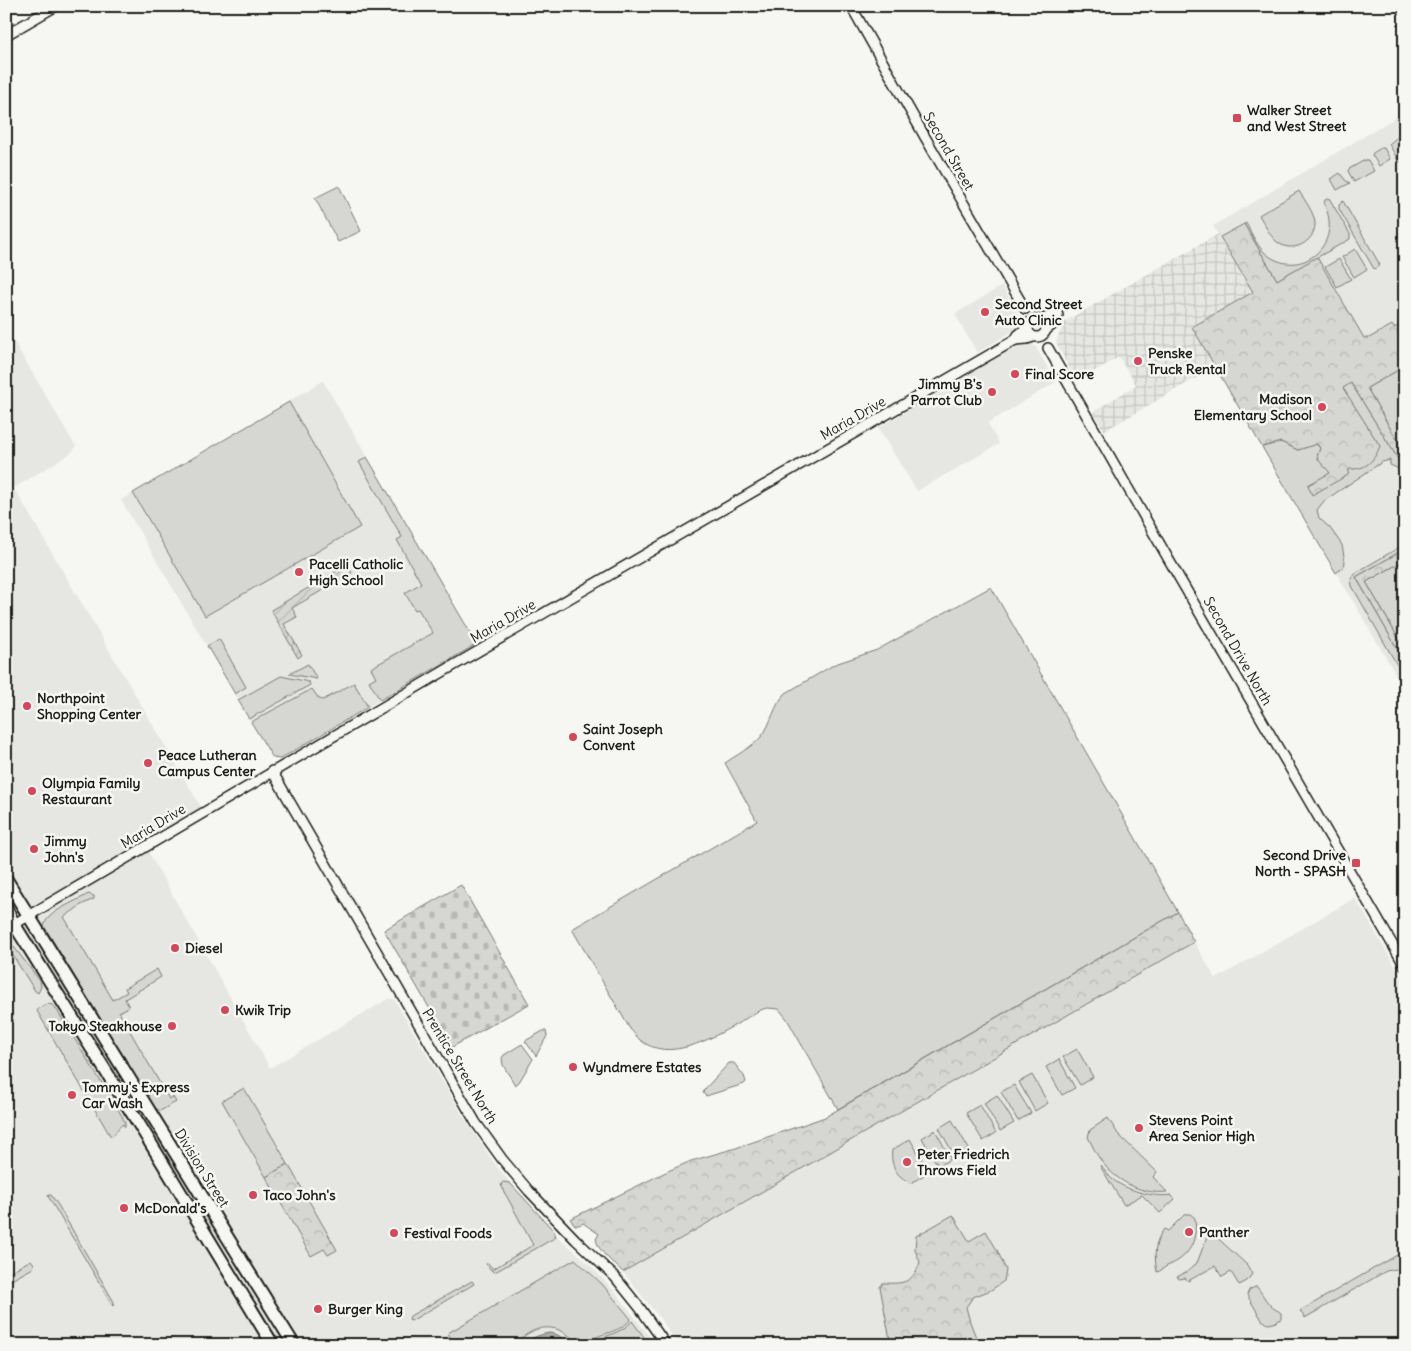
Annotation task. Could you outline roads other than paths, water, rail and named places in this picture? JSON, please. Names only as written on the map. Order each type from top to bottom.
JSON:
[{"type":"main road","name":"Division Street","points":[[6,879],[294,1345]]},
{"type":"main road","points":[[6,908],[10,926],[142,1129],[273,1345]]},
{"type":"street","points":[[6,35],[56,6]]},
{"type":"street","name":"Second Street","points":[[851,6],[934,154],[1025,309]]},
{"type":"street","points":[[1025,309],[1034,313],[1046,324],[1048,348],[1042,346],[1030,334],[1025,309]]},
{"type":"street","points":[[1052,315],[1058,315],[1054,324],[1041,337],[1015,340],[1029,326],[1032,320],[1041,320],[1052,315]]},
{"type":"street","name":"Maria Drive","points":[[10,926],[272,771],[1015,340]]},
{"type":"street","name":"Second Drive North","points":[[1048,348],[1405,966]]},
{"type":"street","name":"Prentice Street North","points":[[272,771],[476,1123],[514,1174],[544,1208],[615,1277],[666,1345]]},
{"type":"place","name":"Walker Street and West Street","points":[[1237,118]]},
{"type":"place","name":"Second Street Auto Clinic","points":[[985,312]]},
{"type":"place","name":"Penske Truck Rental","points":[[1138,361]]},
{"type":"place","name":"Final Score","points":[[1015,374]]},
{"type":"place","name":"Jimmy B's Parrot Club","points":[[992,392]]},
{"type":"place","name":"Madison Elementary School","points":[[1322,407]]},
{"type":"place","name":"Pacelli Catholic High School","points":[[299,572]]},
{"type":"place","name":"Northpoint Shopping Center","points":[[27,706]]},
{"type":"place","name":"Saint Joseph Convent","points":[[573,737]]},
{"type":"place","name":"Peace Lutheran Campus Center","points":[[148,763]]},
{"type":"place","name":"Olympia Family Restaurant","points":[[32,791]]},
{"type":"place","name":"Jimmy John's","points":[[34,849]]},
{"type":"place","name":"Second Drive North - SPASH","points":[[1356,863]]},
{"type":"place","name":"Diesel","points":[[175,948]]},
{"type":"place","name":"Kwik Trip","points":[[225,1010]]},
{"type":"place","name":"Tokyo Steakhouse","points":[[172,1026]]},
{"type":"place","name":"Wyndmere Estates","points":[[573,1067]]},
{"type":"place","name":"Tommy's Express Car Wash","points":[[72,1095]]},
{"type":"place","name":"Stevens Point Area Senior High","points":[[1139,1128]]},
{"type":"place","name":"Peter Friedrich Throws Field","points":[[907,1162]]},
{"type":"place","name":"Taco John's","points":[[253,1195]]},
{"type":"place","name":"McDonald's","points":[[124,1208]]},
{"type":"place","name":"Panther","points":[[1189,1232]]},
{"type":"place","name":"Festival Foods","points":[[394,1233]]},
{"type":"place","name":"Burger King","points":[[318,1309]]}]
